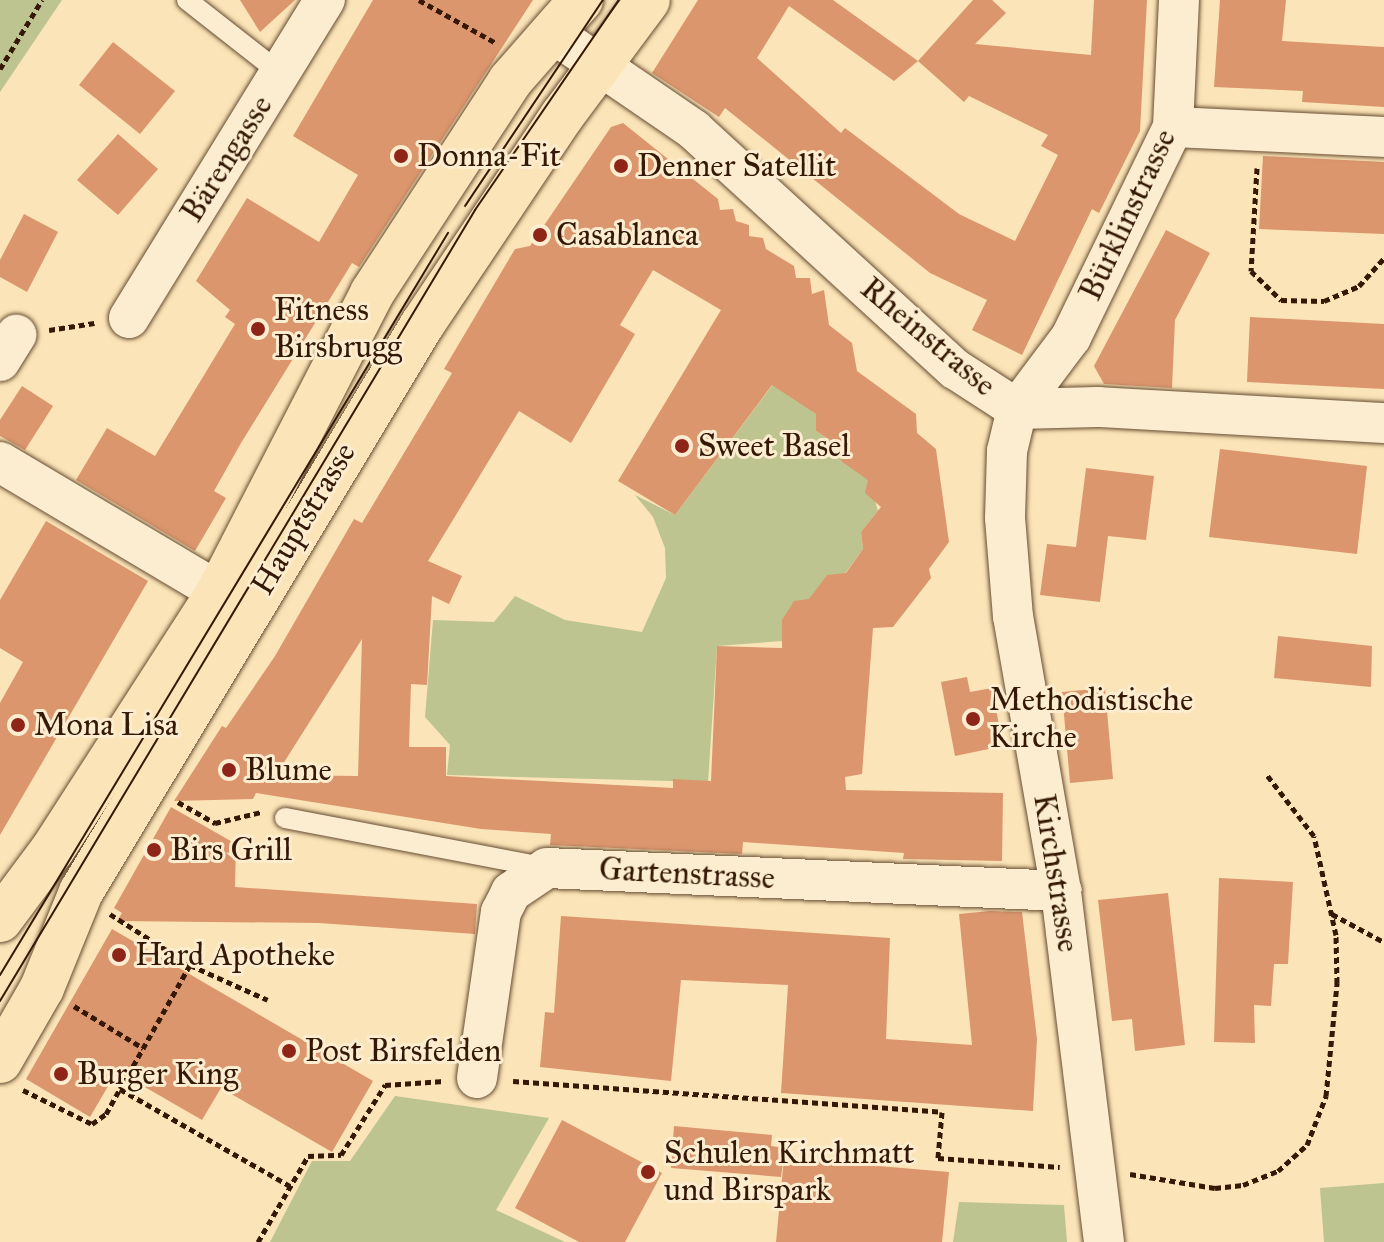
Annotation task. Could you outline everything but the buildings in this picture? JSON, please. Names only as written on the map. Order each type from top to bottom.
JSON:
[{"type":"main road","name":"Hauptstrasse","points":[[7,1072],[81,892],[146,784],[234,600],[372,293],[510,81],[581,0]]},
{"type":"main road","name":"Hauptstrasse","points":[[0,920],[234,600],[600,63],[648,0]]},
{"type":"street","name":"Bärengasse","points":[[129,318],[325,0]]},
{"type":"street","name":"Bürklinstrasse","points":[[1017,409],[1071,337],[1173,127],[1179,0]]},
{"type":"street","name":"Rheinstrasse","points":[[541,48],[600,63],[694,130],[955,369],[1017,409],[1098,407],[1384,423]]},
{"type":"street","points":[[1173,127],[1384,137]]},
{"type":"street","name":"Kirchstrasse","points":[[1017,409],[1007,451],[1006,504],[1013,617],[1061,891],[1098,1169],[1104,1242]]},
{"type":"street","points":[[0,462],[234,600]]},
{"type":"street","points":[[477,1078],[501,912],[511,892],[547,868]]},
{"type":"street","name":"Gartenstrasse","points":[[547,868],[1061,891]]},
{"type":"lane","points":[[187,0],[280,73]]},
{"type":"lane","points":[[285,818],[547,868]]},
{"type":"path","points":[[0,69],[42,0]]},
{"type":"path","points":[[419,0],[541,48]]},
{"type":"path","points":[[1259,131],[1251,271],[1281,300],[1324,301],[1359,286],[1384,258]]},
{"type":"path","points":[[8,348],[129,318]]},
{"type":"path","points":[[258,1242],[308,1156],[341,1155],[385,1085],[477,1078],[942,1112],[938,1158],[1098,1169],[1215,1188],[1243,1185],[1278,1171],[1307,1145],[1326,1096],[1337,983],[1332,914],[1314,836],[1267,775]]},
{"type":"path","points":[[146,784],[215,823],[260,812],[285,818]]},
{"type":"path","points":[[81,892],[190,965],[268,1000]]},
{"type":"path","points":[[1332,914],[1384,942]]},
{"type":"path","points":[[7,1072],[92,1124],[106,1114],[190,965]]},
{"type":"path","points":[[42,988],[143,1048]]},
{"type":"path","points":[[120,1089],[290,1186]]},
{"type":"green space","points":[[0,0],[62,0],[0,92]]},
{"type":"green space","points":[[774,383],[816,414],[816,431],[841,447],[842,461],[869,480],[878,511],[861,532],[863,549],[844,575],[827,575],[782,641],[717,646],[708,782],[447,775],[450,745],[425,717],[433,620],[494,622],[515,596],[565,620],[642,632],[666,578],[665,548],[653,517],[635,495],[675,515]]},
{"type":"green space","points":[[395,1096],[549,1118],[496,1210],[565,1242],[270,1242],[312,1161],[350,1161]]},
{"type":"green space","points":[[1384,1183],[1384,1242],[1324,1242],[1320,1188]]},
{"type":"green space","points":[[959,1202],[1064,1205],[1067,1242],[953,1242]]},
{"type":"tram line","points":[[465,206],[603,0]]},
{"type":"tram line","points":[[0,1001],[475,210],[619,0]]},
{"type":"tram line","points":[[0,975],[448,233]]},
{"type":"place","name":"Donna-Fit","points":[[401,156]]},
{"type":"place","name":"Denner Satellit","points":[[621,166]]},
{"type":"place","name":"Casablanca","points":[[540,235]]},
{"type":"place","name":"Fitness Birsbrugg","points":[[258,329]]},
{"type":"place","name":"Sweet Basel","points":[[682,446]]},
{"type":"place","name":"Methodistische Kirche","points":[[973,719]]},
{"type":"place","name":"Mona Lisa","points":[[18,725]]},
{"type":"place","name":"Blume","points":[[229,770]]},
{"type":"place","name":"Birs Grill","points":[[154,850]]},
{"type":"place","name":"Hard Apotheke","points":[[119,955]]},
{"type":"place","name":"Post Birsfelden","points":[[289,1051]]},
{"type":"place","name":"Burger King","points":[[61,1074]]},
{"type":"place","name":"Schulen Kirchmatt und Birspark","points":[[648,1172]]}]
